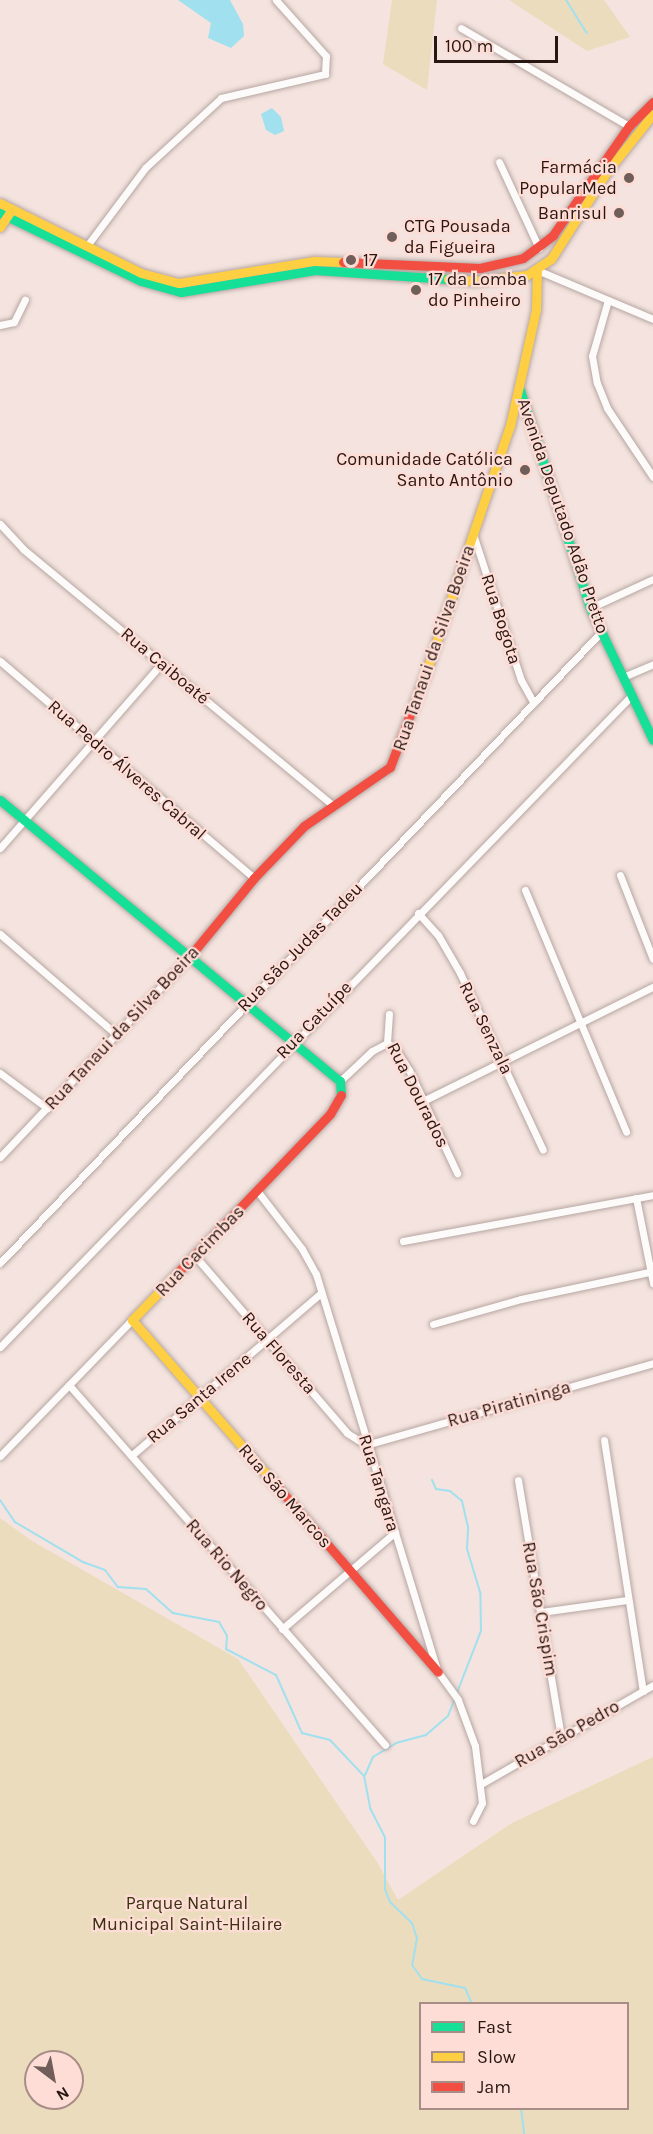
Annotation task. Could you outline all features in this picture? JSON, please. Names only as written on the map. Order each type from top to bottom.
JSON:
[{"type":"street","points":[[86,247],[145,168],[221,98],[325,74],[326,56],[276,0]]},
{"type":"street","points":[[461,28],[629,126]]},
{"type":"street","points":[[7,212],[141,273],[179,283],[314,261],[480,268],[523,258],[553,235],[629,126],[653,102]]},
{"type":"street","points":[[0,203],[7,212],[141,281],[181,292],[315,270],[474,280],[527,275],[551,259],[606,173],[653,114]]},
{"type":"street","points":[[499,162],[539,248],[551,259]]},
{"type":"street","points":[[0,227],[7,212]]},
{"type":"street","points":[[523,258],[527,275]]},
{"type":"street","points":[[537,270],[653,319]]},
{"type":"street","name":"Rua Tanaui da Silva Boeira","points":[[0,1157],[190,956],[254,878],[304,826],[390,767],[398,754],[520,390],[536,310],[537,270]]},
{"type":"street","points":[[0,325],[14,322],[25,299]]},
{"type":"street","points":[[608,300],[592,356],[597,382],[607,408],[653,477]]},
{"type":"street","name":"Avenida Deputado Adão Pretto","points":[[520,390],[590,608],[631,696],[650,726],[653,740]]},
{"type":"street","name":"Rua Caiboaté","points":[[0,525],[23,549],[332,805]]},
{"type":"street","name":"Rua Bogota","points":[[473,534],[521,680],[533,702]]},
{"type":"street","points":[[590,608],[653,579]]},
{"type":"street","name":"Rua São Judas Tadeu","points":[[0,1263],[601,632]]},
{"type":"street","name":"Rua Pedro Álveres Cabral","points":[[0,661],[254,878]]},
{"type":"street","points":[[0,848],[92,740],[162,663]]},
{"type":"street","points":[[623,677],[653,663]]},
{"type":"street","name":"Rua Catuípe","points":[[0,1347],[418,913],[631,696]]},
{"type":"street","points":[[0,800],[340,1081],[372,1051],[387,1043]]},
{"type":"street","points":[[621,875],[653,959]]},
{"type":"street","points":[[525,890],[626,1132]]},
{"type":"street","name":"Rua Senzala","points":[[418,913],[438,935],[460,973],[543,1150]]},
{"type":"street","points":[[0,934],[117,1035]]},
{"type":"street","points":[[423,1101],[580,1021],[653,987]]},
{"type":"street","name":"Rua Dourados","points":[[389,1014],[387,1043],[395,1048],[409,1070],[457,1173]]},
{"type":"street","points":[[0,1072],[47,1108]]},
{"type":"street","name":"Rua Cacimbas","points":[[0,1456],[258,1192],[330,1114],[340,1096],[340,1081]]},
{"type":"street","name":"Rua Tangara","points":[[258,1192],[302,1248],[321,1293],[366,1445],[438,1672],[458,1700],[475,1746],[482,1803],[473,1821]]},
{"type":"street","points":[[403,1241],[653,1195]]},
{"type":"street","points":[[636,1198],[653,1283]]},
{"type":"street","name":"Rua Floresta","points":[[195,1256],[348,1432],[366,1445]]},
{"type":"street","points":[[433,1324],[522,1299],[649,1272]]},
{"type":"street","name":"Rua Santa Irene","points":[[132,1455],[321,1293]]},
{"type":"street","name":"Rua São Marcos","points":[[132,1320],[438,1672]]},
{"type":"street","name":"Rua Piratininga","points":[[366,1445],[653,1363]]},
{"type":"street","name":"Rua Rio Negro","points":[[69,1385],[384,1745]]},
{"type":"street","points":[[604,1440],[627,1600],[643,1691]]},
{"type":"street","name":"Rua São Crispim","points":[[518,1480],[542,1612],[561,1738]]},
{"type":"street","points":[[282,1629],[395,1532]]},
{"type":"street","points":[[542,1612],[627,1600]]},
{"type":"street","name":"Rua São Pedro","points":[[481,1784],[653,1685]]},
{"type":"green space","points":[[392,0],[437,0],[427,90],[383,64]]},
{"type":"green space","points":[[509,0],[604,0],[630,37],[587,51]]},
{"type":"green space","name":"Parque Natural Municipal Saint-Hilaire","points":[[0,1518],[32,1541],[238,1659],[377,1862],[398,1900],[512,1823],[653,1757],[653,2134],[0,2134]]},
{"type":"water","points":[[178,0],[230,0],[243,24],[244,36],[231,48],[208,38],[211,23]]},
{"type":"water","points":[[272,108],[281,117],[284,131],[275,135],[266,130],[261,114]]},
{"type":"waterway","points":[[566,0],[587,33]]},
{"type":"waterway","points":[[365,1775],[373,1757],[396,1743],[426,1735],[448,1716],[481,1631],[480,1592],[467,1549],[468,1527],[462,1501],[450,1491],[436,1489],[432,1480]]},
{"type":"waterway","points":[[0,1500],[15,1522],[83,1562],[105,1570],[118,1587],[146,1589],[173,1613],[219,1622],[227,1636],[226,1649],[276,1675],[302,1733],[330,1740],[364,1776],[370,1808],[385,1837],[385,1889],[390,1902],[412,1923],[417,1938],[412,1965],[422,1979],[465,1988],[471,2002]]},
{"type":"waterway","points":[[521,2110],[524,2134]]},
{"type":"traffic: fast","points":[[0,213],[141,281],[181,292],[315,270],[448,279]]},
{"type":"traffic: fast","points":[[520,390],[590,608],[653,740]]},
{"type":"traffic: fast","points":[[0,800],[340,1081],[341,1095]]},
{"type":"traffic: slow","points":[[448,279],[474,281],[527,275],[551,259],[606,173],[653,114]]},
{"type":"traffic: slow","points":[[0,203],[141,273],[179,283],[314,261],[343,262]]},
{"type":"traffic: slow","points":[[0,227],[10,212]]},
{"type":"traffic: slow","points":[[425,675],[510,426],[536,310],[537,270]]},
{"type":"traffic: slow","points":[[179,1271],[132,1320],[276,1485]]},
{"type":"traffic: jam","points":[[343,262],[480,268],[523,258],[553,235],[629,126],[653,102]]},
{"type":"traffic: jam","points":[[190,956],[254,878],[304,826],[390,767],[425,675]]},
{"type":"traffic: jam","points":[[179,1271],[330,1114],[341,1095]]},
{"type":"traffic: jam","points":[[276,1485],[438,1672]]},
{"type":"place","name":"Farmácia PopularMed","points":[[629,178]]},
{"type":"place","name":"Banrisul","points":[[619,213]]},
{"type":"place","name":"CTG Pousada da Figueira","points":[[392,237]]},
{"type":"place","name":"17","points":[[351,260]]},
{"type":"place","name":"17 da Lomba do Pinheiro","points":[[416,290]]},
{"type":"place","name":"Comunidade Católica Santo Antônio","points":[[525,470]]}]
